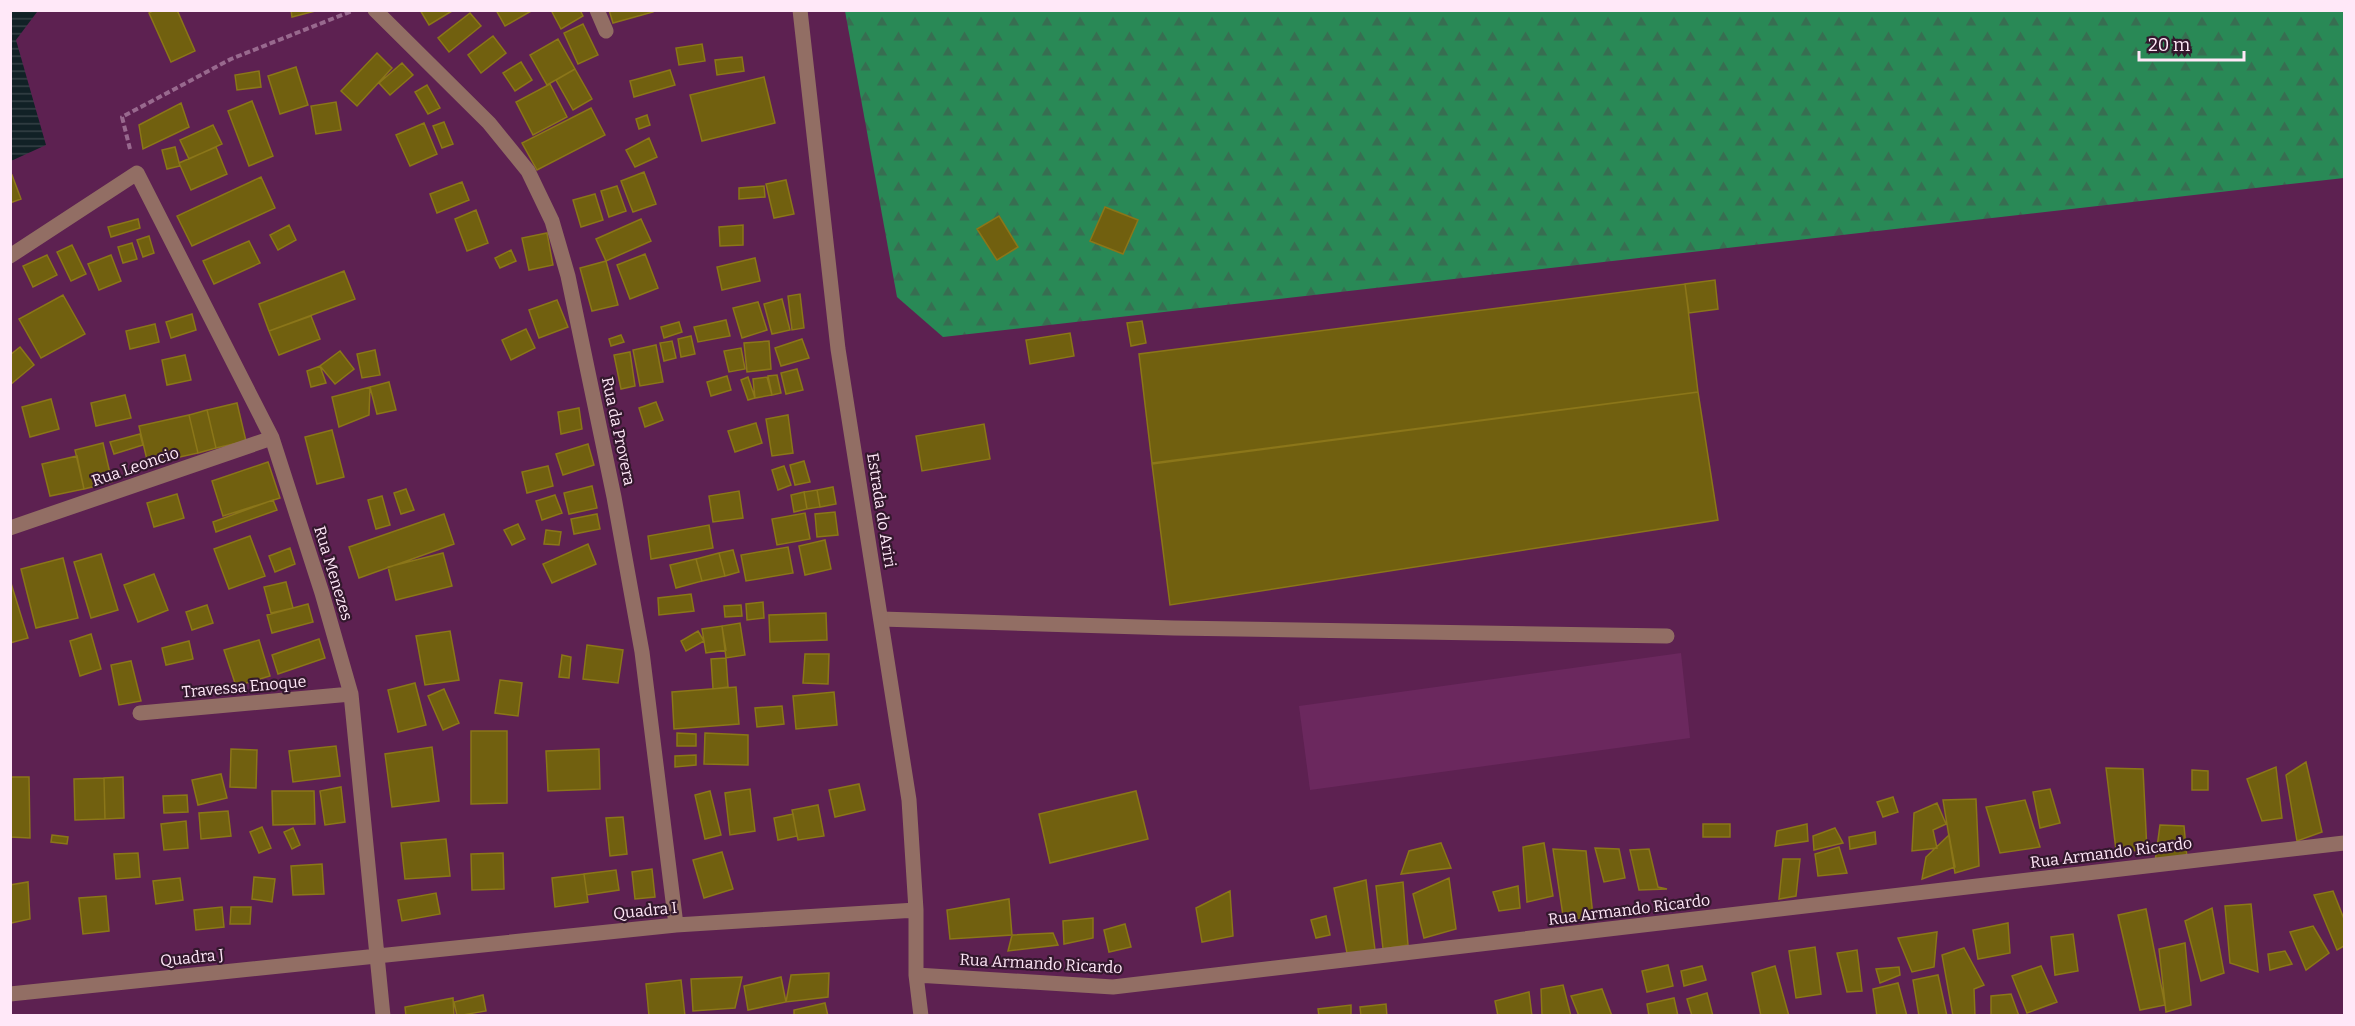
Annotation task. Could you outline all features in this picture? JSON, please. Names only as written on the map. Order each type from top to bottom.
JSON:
[{"type":"street","name":"Rua da Provera","points":[[375,10],[489,123],[528,171],[552,220],[568,276],[614,497],[634,608],[676,925]]},
{"type":"street","points":[[597,10],[606,31]]},
{"type":"street","name":"Estrada do Ariri","points":[[800,10],[838,349],[909,800],[916,910],[916,975],[921,1016]]},
{"type":"street","points":[[10,256],[137,173]]},
{"type":"street","name":"Rua Menezes","points":[[137,173],[272,438],[351,694],[383,1016]]},
{"type":"street","name":"Rua Leoncio","points":[[10,528],[272,438]]},
{"type":"street","points":[[881,619],[1186,628],[1667,636]]},
{"type":"street","name":"Travessa Enoque","points":[[140,713],[351,694]]},
{"type":"street","name":"Rua Armando Ricardo","points":[[916,975],[1113,987],[2344,843]]},
{"type":"street","name":"Quadra I","points":[[377,956],[676,925],[916,910]]},
{"type":"street","name":"Quadra J","points":[[10,994],[377,956]]},
{"type":"path","points":[[137,173],[122,117],[231,59],[352,10]]},
{"type":"shaded area","points":[[10,11],[42,11],[37,12],[16,40],[46,145],[11,161]]},
{"type":"shaded area","points":[[1681,653],[1690,738],[1310,790],[1299,706]]},
{"type":"green space","points":[[845,11],[2344,11],[2344,178],[943,337],[897,297]]},
{"type":"building","points":[[154,10],[177,10],[195,51],[171,62],[149,13]]},
{"type":"building","points":[[291,10],[319,10],[292,17]]},
{"type":"building","points":[[420,10],[452,10],[452,11],[429,25]]},
{"type":"building","points":[[496,10],[533,10],[505,26]]},
{"type":"building","points":[[551,10],[580,10],[583,16],[561,29]]},
{"type":"building","points":[[609,10],[653,10],[653,12],[613,23]]},
{"type":"building","points":[[470,13],[481,26],[449,52],[438,38]]},
{"type":"building","points":[[583,24],[598,55],[578,64],[564,33]]},
{"type":"building","points":[[493,36],[506,53],[481,73],[468,55]]},
{"type":"building","points":[[558,39],[575,69],[547,85],[530,55]]},
{"type":"building","points":[[702,44],[705,61],[679,65],[676,48]]},
{"type":"building","points":[[377,53],[392,68],[357,106],[341,91]]},
{"type":"building","points":[[742,57],[744,71],[717,75],[715,60]]},
{"type":"building","points":[[521,62],[532,80],[515,91],[503,73]]},
{"type":"building","points":[[402,63],[413,75],[390,95],[379,83]]},
{"type":"building","points":[[296,67],[308,105],[280,114],[268,76]]},
{"type":"building","points":[[575,69],[592,99],[573,110],[556,80]]},
{"type":"building","points":[[670,70],[675,85],[634,97],[630,81]]},
{"type":"building","points":[[259,71],[261,87],[237,90],[235,75]]},
{"type":"building","points":[[764,77],[775,123],[702,141],[690,95]]},
{"type":"building","points":[[550,84],[567,117],[533,135],[516,102]]},
{"type":"building","points":[[427,85],[440,108],[428,114],[415,92]]},
{"type":"building","points":[[252,101],[273,156],[249,166],[228,111]]},
{"type":"building","points":[[336,102],[341,130],[316,134],[311,106]]},
{"type":"building","points":[[181,103],[189,127],[143,149],[139,125]]},
{"type":"building","points":[[591,108],[605,135],[537,170],[522,143]]},
{"type":"building","points":[[647,115],[650,125],[639,129],[636,119]]},
{"type":"building","points":[[444,122],[453,144],[442,148],[433,126]]},
{"type":"building","points":[[424,123],[437,154],[410,166],[396,135]]},
{"type":"building","points":[[213,125],[222,144],[189,159],[180,140]]},
{"type":"building","points":[[649,138],[657,157],[635,167],[626,150]]},
{"type":"building","points":[[175,147],[180,166],[167,169],[162,150]]},
{"type":"building","points":[[216,147],[227,174],[191,190],[179,163]]},
{"type":"building","points":[[644,172],[656,204],[633,212],[621,181]]},
{"type":"building","points":[[12,175],[21,199],[10,203],[10,176]]},
{"type":"building","points":[[261,177],[275,208],[192,246],[177,216]]},
{"type":"building","points":[[786,180],[794,214],[774,218],[766,184]]},
{"type":"building","points":[[462,182],[469,200],[437,213],[430,194]]},
{"type":"building","points":[[617,186],[626,211],[609,217],[601,191]]},
{"type":"building","points":[[764,186],[765,197],[739,199],[739,188]]},
{"type":"building","points":[[595,194],[603,220],[581,227],[573,200]]},
{"type":"building","points":[[1105,207],[1138,220],[1123,254],[1090,241]]},
{"type":"building","points":[[476,210],[488,243],[467,251],[455,219]]},
{"type":"building","points":[[999,216],[1018,247],[997,260],[977,229]]},
{"type":"building","points":[[138,219],[140,228],[111,237],[108,227]]},
{"type":"building","points":[[641,219],[651,241],[606,261],[596,239]]},
{"type":"building","points":[[289,225],[296,240],[278,250],[270,235]]},
{"type":"building","points":[[743,225],[743,245],[720,246],[719,227]]},
{"type":"building","points":[[547,233],[553,265],[529,270],[522,238]]},
{"type":"building","points":[[149,236],[154,253],[143,257],[137,240]]},
{"type":"building","points":[[249,241],[260,263],[214,284],[203,261]]},
{"type":"building","points":[[132,243],[137,259],[123,263],[118,247]]},
{"type":"building","points":[[72,245],[86,274],[71,281],[57,252]]},
{"type":"building","points":[[511,250],[516,261],[500,268],[495,258]]},
{"type":"building","points":[[645,254],[658,288],[630,299],[617,265]]},
{"type":"building","points":[[47,255],[57,275],[33,287],[23,266]]},
{"type":"building","points":[[111,255],[121,281],[99,290],[88,264]]},
{"type":"building","points":[[755,258],[760,281],[722,290],[717,267]]},
{"type":"building","points":[[606,261],[618,305],[592,311],[580,268]]},
{"type":"building","points":[[344,271],[355,299],[269,331],[259,304]]},
{"type":"building","points":[[1715,280],[1718,309],[1689,313],[1685,284]]},
{"type":"building","points":[[1685,284],[1698,392],[1152,463],[1139,354]]},
{"type":"building","points":[[800,294],[804,328],[792,330],[788,296]]},
{"type":"building","points":[[63,295],[85,334],[41,358],[19,319]]},
{"type":"building","points":[[782,299],[790,330],[772,334],[764,304]]},
{"type":"building","points":[[557,300],[568,327],[539,338],[529,310]]},
{"type":"building","points":[[758,302],[767,330],[742,338],[733,308]]},
{"type":"building","points":[[192,314],[196,330],[171,338],[166,322]]},
{"type":"building","points":[[311,316],[320,339],[279,355],[269,331]]},
{"type":"building","points":[[726,320],[730,336],[698,342],[694,327]]},
{"type":"building","points":[[1142,321],[1146,343],[1131,346],[1127,323]]},
{"type":"building","points":[[679,322],[682,332],[664,338],[661,327]]},
{"type":"building","points":[[155,324],[159,342],[130,349],[126,331]]},
{"type":"building","points":[[526,329],[535,348],[511,360],[502,340]]},
{"type":"building","points":[[1070,333],[1074,356],[1030,364],[1026,340]]},
{"type":"building","points":[[621,335],[624,342],[611,346],[609,339]]},
{"type":"building","points":[[691,336],[695,354],[681,357],[678,339]]},
{"type":"building","points":[[802,339],[809,358],[781,366],[775,348]]},
{"type":"building","points":[[672,341],[676,358],[664,361],[660,343]]},
{"type":"building","points":[[769,341],[771,369],[747,372],[744,343]]},
{"type":"building","points":[[656,345],[663,382],[640,386],[633,350]]},
{"type":"building","points":[[20,347],[34,365],[10,385],[10,355]]},
{"type":"building","points":[[741,348],[745,369],[729,372],[724,351]]},
{"type":"building","points":[[375,350],[380,375],[362,378],[357,354]]},
{"type":"building","points":[[340,351],[354,369],[335,384],[320,366]]},
{"type":"building","points":[[630,352],[635,386],[621,389],[614,355]]},
{"type":"building","points":[[185,355],[191,380],[167,385],[162,360]]},
{"type":"building","points":[[320,366],[326,383],[311,387],[307,371]]},
{"type":"building","points":[[797,369],[803,390],[786,394],[781,373]]},
{"type":"building","points":[[777,375],[781,393],[772,395],[768,376]]},
{"type":"building","points":[[727,376],[731,390],[711,396],[707,382]]},
{"type":"building","points":[[748,377],[755,398],[748,400],[741,380]]},
{"type":"building","points":[[767,377],[772,395],[755,398],[753,379]]},
{"type":"building","points":[[389,382],[396,410],[377,414],[370,387]]},
{"type":"building","points":[[370,387],[369,415],[339,427],[332,397]]},
{"type":"building","points":[[1698,392],[1718,520],[1170,605],[1152,464]]},
{"type":"building","points":[[125,395],[131,418],[96,426],[91,403]]},
{"type":"building","points":[[51,399],[59,429],[30,437],[22,407]]},
{"type":"building","points":[[656,402],[663,420],[645,427],[639,408]]},
{"type":"building","points":[[237,403],[246,441],[216,448],[207,410]]},
{"type":"building","points":[[579,408],[582,429],[561,434],[558,412]]},
{"type":"building","points":[[207,410],[216,448],[198,453],[189,415]]},
{"type":"building","points":[[189,415],[198,453],[148,464],[139,426]]},
{"type":"building","points":[[788,415],[793,453],[772,456],[766,419]]},
{"type":"building","points":[[756,423],[762,443],[735,452],[728,431]]},
{"type":"building","points":[[984,424],[990,459],[922,471],[916,436]]},
{"type":"building","points":[[332,430],[344,477],[317,484],[305,437]]},
{"type":"building","points":[[140,434],[143,445],[114,454],[110,442]]},
{"type":"building","points":[[103,443],[112,482],[84,489],[75,450]]},
{"type":"building","points":[[588,444],[594,465],[563,475],[556,454]]},
{"type":"building","points":[[77,456],[84,489],[50,496],[42,464]]},
{"type":"building","points":[[804,461],[810,482],[795,485],[790,465]]},
{"type":"building","points":[[268,462],[280,498],[223,516],[212,481]]},
{"type":"building","points":[[548,466],[553,486],[527,493],[522,472]]},
{"type":"building","points":[[784,466],[791,485],[778,490],[772,470]]},
{"type":"building","points":[[592,486],[597,508],[569,514],[564,493]]},
{"type":"building","points":[[833,487],[836,504],[820,507],[817,490]]},
{"type":"building","points":[[406,489],[414,510],[401,514],[394,493]]},
{"type":"building","points":[[817,490],[820,507],[807,509],[804,492]]},
{"type":"building","points":[[739,491],[743,518],[713,522],[709,496]]},
{"type":"building","points":[[804,492],[807,509],[794,512],[791,495]]},
{"type":"building","points":[[177,494],[184,518],[154,527],[147,503]]},
{"type":"building","points":[[555,495],[562,513],[542,520],[536,501]]},
{"type":"building","points":[[382,496],[390,525],[376,529],[368,500]]},
{"type":"building","points":[[273,500],[277,510],[216,532],[213,522]]},
{"type":"building","points":[[835,512],[838,535],[817,537],[815,514]]},
{"type":"building","points":[[805,513],[810,539],[777,545],[772,519]]},
{"type":"building","points":[[444,514],[454,544],[359,578],[349,547]]},
{"type":"building","points":[[597,514],[600,529],[574,534],[571,519]]},
{"type":"building","points":[[518,524],[525,539],[512,545],[504,530]]},
{"type":"building","points":[[709,525],[713,548],[651,559],[648,536]]},
{"type":"building","points":[[546,530],[561,532],[559,545],[544,544]]},
{"type":"building","points":[[250,536],[265,576],[229,589],[214,549]]},
{"type":"building","points":[[825,540],[831,569],[805,575],[799,546]]},
{"type":"building","points":[[588,544],[596,564],[552,583],[543,564]]},
{"type":"building","points":[[788,547],[793,573],[746,581],[741,555]]},
{"type":"building","points":[[290,548],[295,564],[275,572],[269,556]]},
{"type":"building","points":[[733,550],[739,572],[725,576],[719,553]]},
{"type":"building","points":[[443,553],[452,586],[396,600],[388,567]]},
{"type":"building","points":[[719,553],[725,576],[702,581],[696,559]]},
{"type":"building","points":[[101,554],[118,610],[91,618],[74,562]]},
{"type":"building","points":[[63,558],[78,618],[36,628],[21,569]]},
{"type":"building","points":[[696,559],[702,581],[676,588],[670,565]]},
{"type":"building","points":[[154,574],[168,610],[138,622],[124,585]]},
{"type":"building","points":[[10,580],[28,638],[10,643]]},
{"type":"building","points":[[286,582],[293,608],[271,613],[264,587]]},
{"type":"building","points":[[691,594],[694,611],[659,615],[658,598]]},
{"type":"building","points":[[763,602],[764,618],[747,620],[746,604]]},
{"type":"building","points":[[308,604],[313,622],[272,633],[267,615]]},
{"type":"building","points":[[207,605],[213,623],[192,630],[186,612]]},
{"type":"building","points":[[741,605],[742,616],[725,617],[724,606]]},
{"type":"building","points":[[826,613],[827,640],[770,642],[769,615]]},
{"type":"building","points":[[740,623],[745,655],[726,658],[722,626]]},
{"type":"building","points":[[722,626],[726,650],[706,653],[702,629]]},
{"type":"building","points":[[450,631],[459,680],[425,685],[416,636]]},
{"type":"building","points":[[698,631],[704,641],[686,651],[681,641]]},
{"type":"building","points":[[91,634],[101,669],[80,676],[70,641]]},
{"type":"building","points":[[319,639],[325,658],[278,674],[272,655]]},
{"type":"building","points":[[259,640],[270,676],[236,686],[224,650]]},
{"type":"building","points":[[189,641],[193,659],[166,665],[162,648]]},
{"type":"building","points":[[587,645],[623,650],[618,683],[583,679]]},
{"type":"building","points":[[805,654],[829,654],[828,684],[803,683]]},
{"type":"building","points":[[562,655],[571,657],[569,678],[559,677]]},
{"type":"building","points":[[726,658],[728,687],[713,689],[711,659]]},
{"type":"building","points":[[131,661],[141,701],[119,705],[111,665]]},
{"type":"building","points":[[500,680],[522,683],[518,716],[495,713]]},
{"type":"building","points":[[415,683],[426,725],[398,732],[388,690]]},
{"type":"building","points":[[736,687],[739,724],[674,729],[672,692]]},
{"type":"building","points":[[444,689],[459,723],[443,730],[428,696]]},
{"type":"building","points":[[834,692],[837,725],[796,729],[793,696]]},
{"type":"building","points":[[782,706],[784,724],[757,727],[755,708]]},
{"type":"building","points":[[471,731],[507,731],[507,803],[471,804]]},
{"type":"building","points":[[677,733],[696,734],[696,746],[677,746]]},
{"type":"building","points":[[705,733],[748,735],[748,765],[704,764]]},
{"type":"building","points":[[336,746],[340,776],[293,782],[289,751]]},
{"type":"building","points":[[432,747],[439,801],[392,807],[385,754]]},
{"type":"building","points":[[231,749],[257,750],[256,788],[230,787]]},
{"type":"building","points":[[599,749],[600,789],[548,791],[546,751]]},
{"type":"building","points":[[696,755],[696,765],[675,767],[675,756]]},
{"type":"building","points":[[2306,762],[2322,832],[2297,841],[2286,775]]},
{"type":"building","points":[[2276,767],[2282,818],[2262,821],[2247,779]]},
{"type":"building","points":[[2106,768],[2143,769],[2147,851],[2116,850]]},
{"type":"building","points":[[2192,770],[2208,771],[2208,790],[2192,790]]},
{"type":"building","points":[[221,774],[227,798],[198,805],[192,780]]},
{"type":"building","points":[[10,777],[29,777],[30,838],[10,837]]},
{"type":"building","points":[[123,777],[124,818],[105,819],[104,778]]},
{"type":"building","points":[[104,778],[105,819],[75,820],[74,779]]},
{"type":"building","points":[[859,784],[865,810],[835,817],[829,790]]},
{"type":"building","points":[[341,787],[345,822],[325,825],[320,791]]},
{"type":"building","points":[[750,789],[755,831],[730,835],[725,793]]},
{"type":"building","points":[[2050,789],[2060,823],[2040,828],[2033,792]]},
{"type":"building","points":[[272,791],[314,791],[315,824],[273,825]]},
{"type":"building","points":[[710,791],[721,835],[705,839],[695,795]]},
{"type":"building","points":[[1136,791],[1148,839],[1050,863],[1039,814]]},
{"type":"building","points":[[187,795],[188,812],[164,813],[163,796]]},
{"type":"building","points":[[1893,797],[1898,812],[1883,817],[1877,802]]},
{"type":"building","points":[[1976,799],[1979,866],[1955,873],[1943,800]]},
{"type":"building","points":[[2025,800],[2040,847],[2000,853],[1986,807]]},
{"type":"building","points":[[1937,803],[1946,824],[1933,830],[1937,848],[1912,851],[1914,813]]},
{"type":"building","points":[[818,805],[824,836],[798,840],[792,810]]},
{"type":"building","points":[[228,811],[231,836],[201,839],[199,813]]},
{"type":"building","points":[[793,814],[797,836],[778,840],[774,818]]},
{"type":"building","points":[[623,817],[627,854],[610,856],[606,818]]},
{"type":"building","points":[[186,821],[188,848],[164,850],[161,824]]},
{"type":"building","points":[[1703,824],[1730,824],[1730,837],[1703,837]]},
{"type":"building","points":[[1807,824],[1808,841],[1775,846],[1777,831]]},
{"type":"building","points":[[2160,825],[2184,826],[2187,858],[2155,862]]},
{"type":"building","points":[[262,827],[271,848],[259,853],[250,832]]},
{"type":"building","points":[[293,828],[300,845],[292,849],[284,832]]},
{"type":"building","points":[[1835,828],[1843,843],[1814,850],[1813,836]]},
{"type":"building","points":[[1875,832],[1876,844],[1850,849],[1849,837]]},
{"type":"building","points":[[52,835],[68,837],[67,844],[51,842]]},
{"type":"building","points":[[1949,835],[1955,867],[1922,879],[1926,857]]},
{"type":"building","points":[[446,839],[450,876],[405,879],[401,843]]},
{"type":"building","points":[[1441,843],[1451,868],[1401,874],[1409,851]]},
{"type":"building","points":[[1544,843],[1553,896],[1527,902],[1523,847]]},
{"type":"building","points":[[1839,847],[1847,873],[1818,876],[1815,854]]},
{"type":"building","points":[[1595,848],[1619,849],[1625,878],[1604,882]]},
{"type":"building","points":[[1553,849],[1586,851],[1593,916],[1564,922]]},
{"type":"building","points":[[1649,849],[1658,887],[1667,889],[1639,890],[1630,850]]},
{"type":"building","points":[[722,852],[733,889],[704,898],[693,860]]},
{"type":"building","points":[[138,853],[140,877],[116,879],[114,854]]},
{"type":"building","points":[[503,853],[504,889],[472,890],[471,854]]},
{"type":"building","points":[[1783,859],[1800,859],[1796,896],[1779,899]]},
{"type":"building","points":[[322,864],[324,894],[293,895],[291,866]]},
{"type":"building","points":[[652,869],[655,897],[635,899],[632,872]]},
{"type":"building","points":[[616,870],[619,890],[587,895],[584,874]]},
{"type":"building","points":[[584,874],[588,902],[555,907],[552,878]]},
{"type":"building","points":[[254,877],[275,879],[272,902],[252,899]]},
{"type":"building","points":[[180,878],[183,900],[156,904],[153,881]]},
{"type":"building","points":[[1449,878],[1456,929],[1424,938],[1413,894]]},
{"type":"building","points":[[1366,880],[1375,950],[1348,958],[1334,888]]},
{"type":"building","points":[[28,882],[30,919],[11,923],[10,885]]},
{"type":"building","points":[[1403,882],[1408,945],[1383,949],[1376,886]]},
{"type":"building","points":[[1518,886],[1520,908],[1499,911],[1493,892]]},
{"type":"building","points":[[1230,891],[1233,936],[1202,942],[1196,908]]},
{"type":"building","points":[[2333,891],[2344,919],[2344,946],[2337,950],[2314,895]]},
{"type":"building","points":[[436,893],[440,914],[402,921],[398,900]]},
{"type":"building","points":[[106,896],[109,931],[83,934],[79,898]]},
{"type":"building","points":[[1009,899],[1012,935],[950,939],[947,910]]},
{"type":"building","points":[[2251,904],[2258,972],[2230,963],[2225,906]]},
{"type":"building","points":[[222,907],[224,927],[196,930],[194,910]]},
{"type":"building","points":[[231,907],[251,907],[250,924],[230,924]]},
{"type":"building","points":[[2212,908],[2224,973],[2201,981],[2185,921]]},
{"type":"building","points":[[2146,909],[2165,1005],[2140,1010],[2118,915]]},
{"type":"building","points":[[1326,916],[1330,935],[1316,938],[1311,920]]},
{"type":"building","points":[[1093,918],[1093,938],[1064,944],[1063,921]]},
{"type":"building","points":[[2008,923],[2010,953],[1978,959],[1973,930]]},
{"type":"building","points":[[1125,924],[1131,947],[1109,952],[1104,930]]},
{"type":"building","points":[[2313,926],[2329,953],[2306,970],[2290,932]]},
{"type":"building","points":[[1937,932],[1934,967],[1912,972],[1898,938]]},
{"type":"building","points":[[1053,933],[1058,945],[1008,951],[1012,935]]},
{"type":"building","points":[[2073,934],[2078,971],[2055,975],[2051,937]]},
{"type":"building","points":[[2185,943],[2191,1005],[2166,1012],[2159,949]]},
{"type":"building","points":[[1815,947],[1821,994],[1796,998],[1789,951]]},
{"type":"building","points":[[1964,948],[1984,985],[1974,989],[1975,1016],[1953,1016],[1942,955]]},
{"type":"building","points":[[1857,950],[1862,991],[1847,992],[1837,953]]},
{"type":"building","points":[[2285,951],[2292,964],[2270,970],[2268,954]]},
{"type":"building","points":[[1668,965],[1673,986],[1647,992],[1642,971]]},
{"type":"building","points":[[1702,966],[1706,980],[1684,986],[1681,971]]},
{"type":"building","points":[[1775,966],[1789,1016],[1761,1016],[1752,973]]},
{"type":"building","points":[[2041,966],[2057,1002],[2027,1013],[2012,976]]},
{"type":"building","points":[[1899,967],[1900,975],[1880,983],[1876,969]]},
{"type":"building","points":[[829,973],[828,997],[786,1002],[791,975]]},
{"type":"building","points":[[1938,975],[1947,1016],[1919,1016],[1913,980]]},
{"type":"building","points":[[742,977],[735,1008],[693,1011],[691,979]]},
{"type":"building","points":[[781,977],[786,1002],[748,1010],[744,986]]},
{"type":"building","points":[[681,980],[685,1016],[649,1016],[646,984]]},
{"type":"building","points":[[1898,983],[1907,1016],[1877,1016],[1873,989]]},
{"type":"building","points":[[1563,985],[1571,1016],[1542,1016],[1541,989]]},
{"type":"building","points":[[1602,989],[1612,1016],[1579,1016],[1571,996]]},
{"type":"building","points":[[1529,992],[1532,1016],[1498,1016],[1495,1001]]},
{"type":"building","points":[[1707,993],[1713,1016],[1692,1016],[1687,999]]},
{"type":"building","points":[[2011,994],[2019,1016],[1991,1016],[1991,996]]},
{"type":"building","points":[[483,995],[486,1011],[457,1016],[454,1002]]},
{"type":"building","points":[[453,998],[454,1016],[406,1016],[405,1007]]},
{"type":"building","points":[[1674,998],[1678,1016],[1649,1016],[1647,1004]]},
{"type":"building","points":[[825,1003],[828,1016],[794,1016],[794,1010]]},
{"type":"building","points":[[1386,1004],[1387,1016],[1361,1016],[1360,1007]]},
{"type":"building","points":[[1351,1005],[1351,1016],[1319,1016],[1318,1009]]}]
